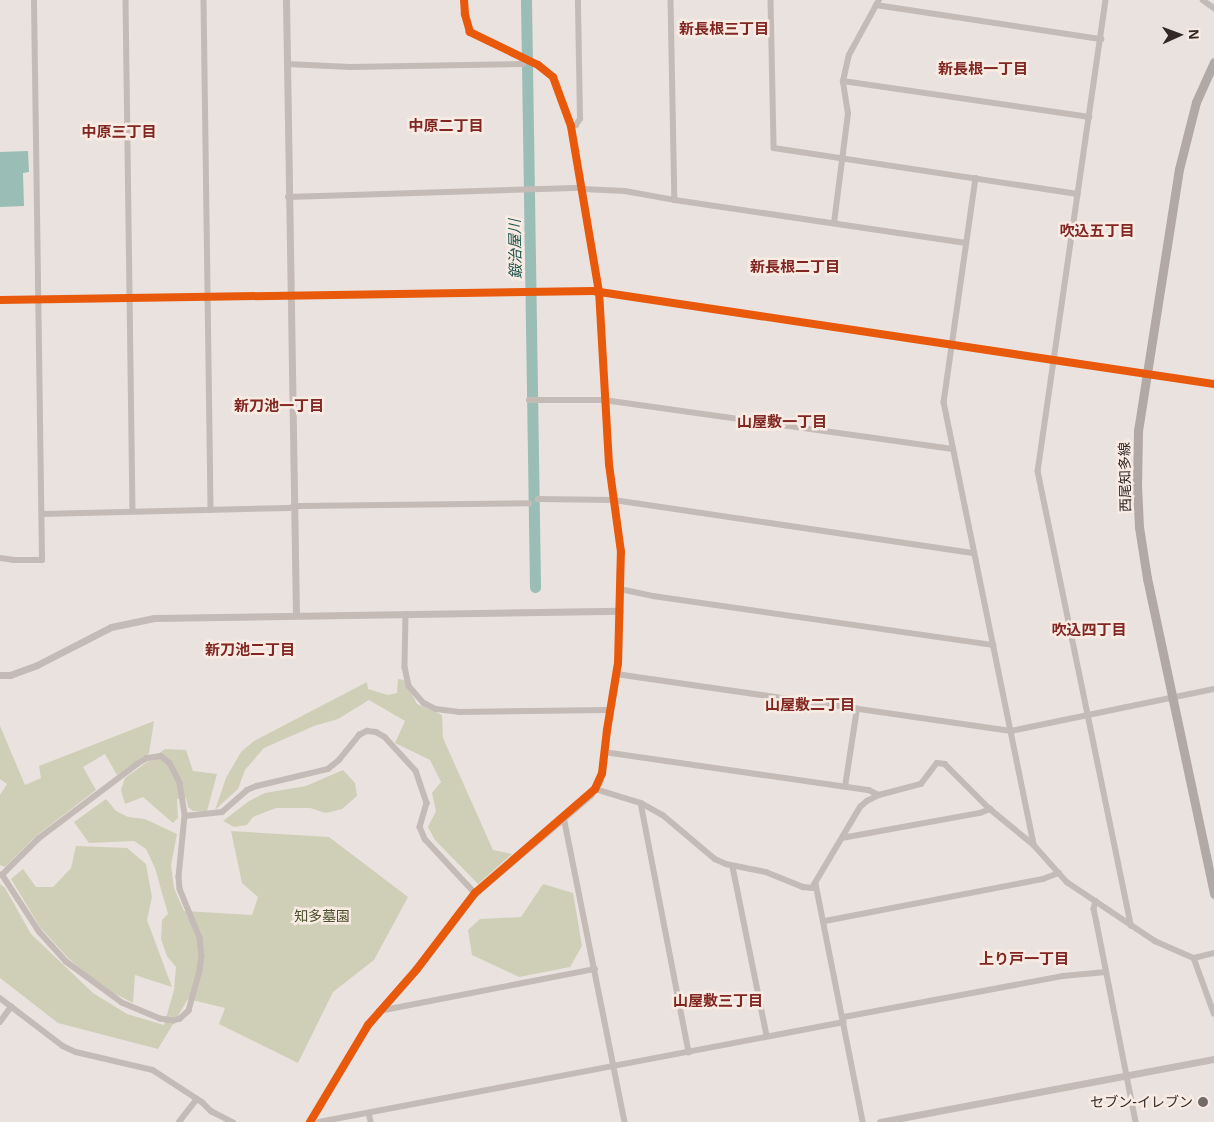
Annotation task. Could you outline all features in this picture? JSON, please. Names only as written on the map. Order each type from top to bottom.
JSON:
[{"type":"main road","name":"西尾知多線","points":[[1214,62],[1196,102],[1184,143],[1138,430],[1139,528],[1147,578],[1214,891]]},
{"type":"street","points":[[0,558],[42,560],[34,0]]},
{"type":"street","points":[[126,0],[133,511]]},
{"type":"street","points":[[204,0],[211,510]]},
{"type":"street","points":[[286,0],[296,615]]},
{"type":"street","points":[[310,1122],[350,1053],[379,1011],[416,969],[475,893],[595,789],[602,773],[616,674],[621,552],[604,400],[598,292],[571,126],[553,77],[547,70],[470,32],[465,14],[464,0]]},
{"type":"street","points":[[571,126],[576,125],[580,119],[578,0]]},
{"type":"street","points":[[671,0],[675,200]]},
{"type":"street","points":[[771,0],[774,148],[1078,194]]},
{"type":"street","points":[[1106,0],[1038,471],[1131,926]]},
{"type":"street","points":[[1203,0],[1214,8]]},
{"type":"street","points":[[834,223],[848,114],[843,81],[849,55],[877,3],[1101,39]]},
{"type":"street","points":[[287,64],[350,67],[523,64],[523,58]]},
{"type":"street","points":[[843,81],[1089,117]]},
{"type":"street","points":[[976,178],[944,402],[1034,845]]},
{"type":"street","points":[[288,197],[529,189],[582,188],[625,190],[675,200],[966,243]]},
{"type":"street","points":[[0,300],[593,291],[1214,384]]},
{"type":"street","points":[[532,400],[604,400],[953,449]]},
{"type":"street","points":[[538,499],[614,500],[974,553]]},
{"type":"street","points":[[42,514],[529,503]]},
{"type":"street","points":[[620,589],[652,596],[993,645]]},
{"type":"street","points":[[0,675],[10,675],[36,665],[86,638],[131,622],[154,618],[620,611]]},
{"type":"street","points":[[406,614],[405,667],[409,686],[424,703],[436,709],[459,712],[610,710]]},
{"type":"street","points":[[616,674],[1011,731],[1214,689]]},
{"type":"street","points":[[846,788],[857,709]]},
{"type":"street","points":[[185,816],[222,812],[247,790],[328,769],[339,760],[359,735],[367,732],[376,732],[385,737],[416,771],[427,803],[420,827],[424,840],[475,893]]},
{"type":"street","points":[[604,752],[869,790],[879,795]]},
{"type":"street","points":[[161,756],[170,762],[180,783],[185,816],[178,877],[180,889],[200,938],[202,956],[189,1011],[180,1019],[166,1021],[122,1003],[66,962],[39,932],[2,875],[38,838],[147,758],[161,756]]},
{"type":"street","points":[[595,789],[641,803],[663,815],[715,859],[733,867],[766,872],[803,887],[812,888],[860,807],[879,795],[921,784],[937,764],[945,764],[990,809],[1034,845],[1067,882],[1155,941],[1194,958],[1214,953]]},
{"type":"street","points":[[641,803],[689,1052]]},
{"type":"street","points":[[842,838],[980,813],[990,809]]},
{"type":"street","points":[[564,817],[625,1122]]},
{"type":"street","points":[[733,867],[767,1036]]},
{"type":"street","points":[[825,921],[1043,879],[1059,873]]},
{"type":"street","points":[[816,884],[825,921],[863,1122]]},
{"type":"street","points":[[1096,901],[1094,909],[1136,1122]]},
{"type":"street","points":[[1194,958],[1214,1014]]},
{"type":"street","points":[[379,1011],[595,969]]},
{"type":"street","points":[[318,1122],[689,1052],[1063,976],[1106,972]]},
{"type":"street","points":[[0,998],[63,1046],[76,1052],[153,1070],[197,1099],[211,1111],[233,1122]]},
{"type":"street","points":[[0,1022],[11,1007]]},
{"type":"street","points":[[880,1122],[1214,1059]]},
{"type":"street","points":[[179,1122],[197,1099]]},
{"type":"street","points":[[369,1113],[371,1122]]},
{"type":"green space","points":[[398,679],[404,680],[417,704],[442,715],[443,738],[493,850],[512,854],[478,884],[435,840],[428,827],[436,811],[432,793],[441,782],[430,760],[395,743],[405,721],[369,700],[338,719],[314,726],[264,748],[245,770],[238,789],[215,810],[226,778],[241,752],[254,741],[367,682],[368,689],[388,695],[397,693]]},
{"type":"green space","points":[[154,721],[149,753],[117,775],[105,754],[83,767],[96,790],[36,836],[5,867],[0,865],[0,795],[7,784],[0,779],[0,726],[25,785],[41,778],[39,766]]},
{"type":"green space","points":[[165,749],[186,750],[193,771],[217,774],[207,811],[193,811],[188,807],[186,798],[177,799],[178,818],[173,823],[143,797],[125,804],[121,790],[125,778]]},
{"type":"green space","points":[[343,770],[355,783],[357,796],[342,809],[326,813],[310,808],[276,808],[253,817],[247,825],[234,827],[223,821],[249,801],[265,793],[306,786]]},
{"type":"green space","name":"知多墓園","points":[[106,799],[116,811],[128,817],[145,819],[177,834],[171,865],[174,888],[184,911],[252,915],[258,897],[242,883],[231,831],[329,837],[408,897],[374,960],[333,992],[298,1063],[219,1024],[225,1008],[188,999],[158,1049],[58,1023],[0,978],[0,884],[5,888],[31,934],[93,993],[127,1014],[164,1025],[174,990],[176,967],[167,956],[161,939],[162,920],[168,914],[155,868],[146,849],[134,841],[89,843],[74,822]]},
{"type":"green space","points":[[76,846],[127,848],[146,864],[152,897],[147,920],[172,987],[135,975],[133,1003],[102,987],[68,958],[40,927],[11,879],[23,869],[36,887],[53,887],[71,868]]},
{"type":"green space","points":[[543,884],[573,893],[582,946],[570,967],[519,977],[472,955],[468,930],[480,919],[521,917]]},
{"type":"water","points":[[28,151],[29,172],[23,173],[24,206],[0,207],[0,152]]},
{"type":"waterway","name":"鍛治屋川","points":[[526,0],[535,587]]},
{"type":"cycle path","points":[[310,1122],[368,1025],[417,969],[475,893],[595,789],[602,773],[618,663],[621,552],[609,464],[599,292],[571,126],[553,77],[538,65],[470,32],[465,14],[464,0]]},
{"type":"cycle path","points":[[0,300],[593,291],[1214,384]]},
{"type":"place","name":"セブン-イレブン","points":[[1203,1102]]},
{"type":"district","name":"新長根三丁目","points":[[724,29]]},
{"type":"district","name":"新長根一丁目","points":[[983,69]]},
{"type":"district","name":"中原二丁目","points":[[446,126]]},
{"type":"district","name":"中原三丁目","points":[[119,132]]},
{"type":"district","name":"吹込五丁目","points":[[1097,231]]},
{"type":"district","name":"新長根二丁目","points":[[795,267]]},
{"type":"district","name":"新刀池一丁目","points":[[279,406]]},
{"type":"district","name":"山屋敷一丁目","points":[[782,422]]},
{"type":"district","name":"吹込四丁目","points":[[1089,630]]},
{"type":"district","name":"新刀池二丁目","points":[[250,650]]},
{"type":"district","name":"山屋敷二丁目","points":[[810,705]]},
{"type":"district","name":"上り戸一丁目","points":[[1024,959]]},
{"type":"district","name":"山屋敷三丁目","points":[[718,1001]]}]
